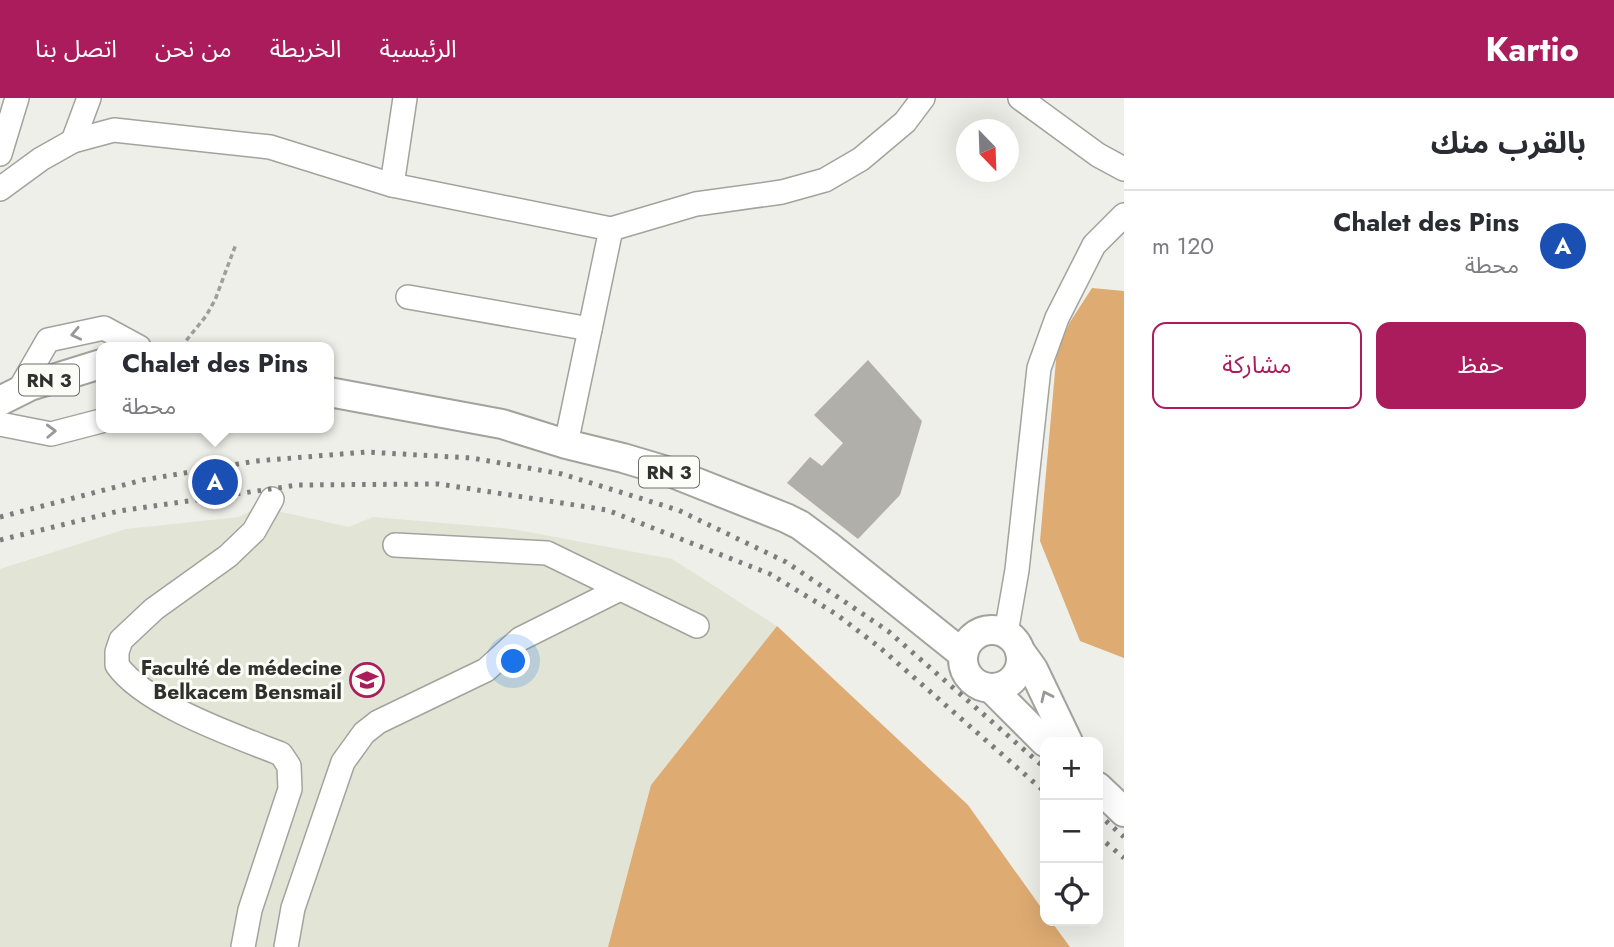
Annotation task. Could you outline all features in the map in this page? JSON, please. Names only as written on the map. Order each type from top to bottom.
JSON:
[{"type":"main road","name":"RN 3","points":[[9,396],[96,366]]},
{"type":"main road","name":"RN 3","points":[[334,392],[502,424],[623,458],[670,472],[800,524],[963,654]]},
{"type":"main road","points":[[1013,642],[1021,660],[1015,677],[1000,687],[990,688],[975,683],[969,677],[962,662],[969,640],[990,629],[1013,642],[1033,669],[1066,737]]},
{"type":"main road","points":[[990,688],[1040,737]]},
{"type":"main road","points":[[1103,792],[1124,812]]},
{"type":"street","points":[[0,154],[17,98]]},
{"type":"street","points":[[73,141],[89,98]]},
{"type":"street","points":[[392,185],[405,98]]},
{"type":"street","points":[[0,189],[41,159],[73,141],[114,130],[270,146],[392,185],[611,229],[696,204],[782,192],[825,180],[861,159],[905,122],[923,98]]},
{"type":"street","points":[[1020,98],[1098,155],[1124,169]]},
{"type":"street","points":[[1013,642],[1017,570],[1040,368],[1057,317],[1094,245],[1124,215]]},
{"type":"street","points":[[566,444],[611,229]]},
{"type":"street","points":[[408,297],[590,329]]},
{"type":"street","points":[[9,396],[48,340],[104,328],[130,342]]},
{"type":"street","points":[[0,424],[51,434],[96,422]]},
{"type":"street","points":[[243,947],[250,910],[290,789],[289,766],[281,754],[186,715],[134,685],[117,665],[117,652],[121,640],[154,609],[228,556],[254,531],[272,499]]},
{"type":"street","points":[[395,545],[547,553],[697,626]]},
{"type":"street","points":[[286,947],[293,908],[343,762],[364,733],[378,722],[486,670],[520,639],[620,589]]},
{"type":"path","points":[[185,342],[215,300],[236,244]]},
{"type":"shaded area","points":[[1092,288],[1124,291],[1124,658],[1080,641],[1040,541],[1057,349],[1070,322]]},
{"type":"shaded area","name":"Faculté de médecine Belkacem Bensmail","points":[[259,507],[349,527],[373,517],[512,529],[672,559],[777,626],[651,785],[608,947],[0,947],[0,569],[126,529],[239,517]]},
{"type":"shaded area","points":[[777,626],[968,805],[1040,906],[1040,926],[1055,926],[1070,947],[608,947],[651,785]]},
{"type":"building","points":[[868,360],[922,421],[900,495],[858,539],[787,483],[810,457],[822,466],[843,443],[814,415]]},
{"type":"railway","points":[[0,517],[143,480],[256,461],[366,452],[472,458],[562,474],[678,510],[786,562],[888,631],[1040,764]]},
{"type":"railway","points":[[0,540],[119,511],[298,485],[439,484],[607,510],[770,574],[836,614],[878,646],[1040,788]]},
{"type":"railway","points":[[1103,818],[1124,837]]},
{"type":"railway","points":[[1103,840],[1124,858]]},
{"type":"place","name":"Chalet des Pins","points":[[215,482]]},
{"type":"place","name":"Faculté de médecine Belkacem Bensmail","points":[[367,680]]}]
